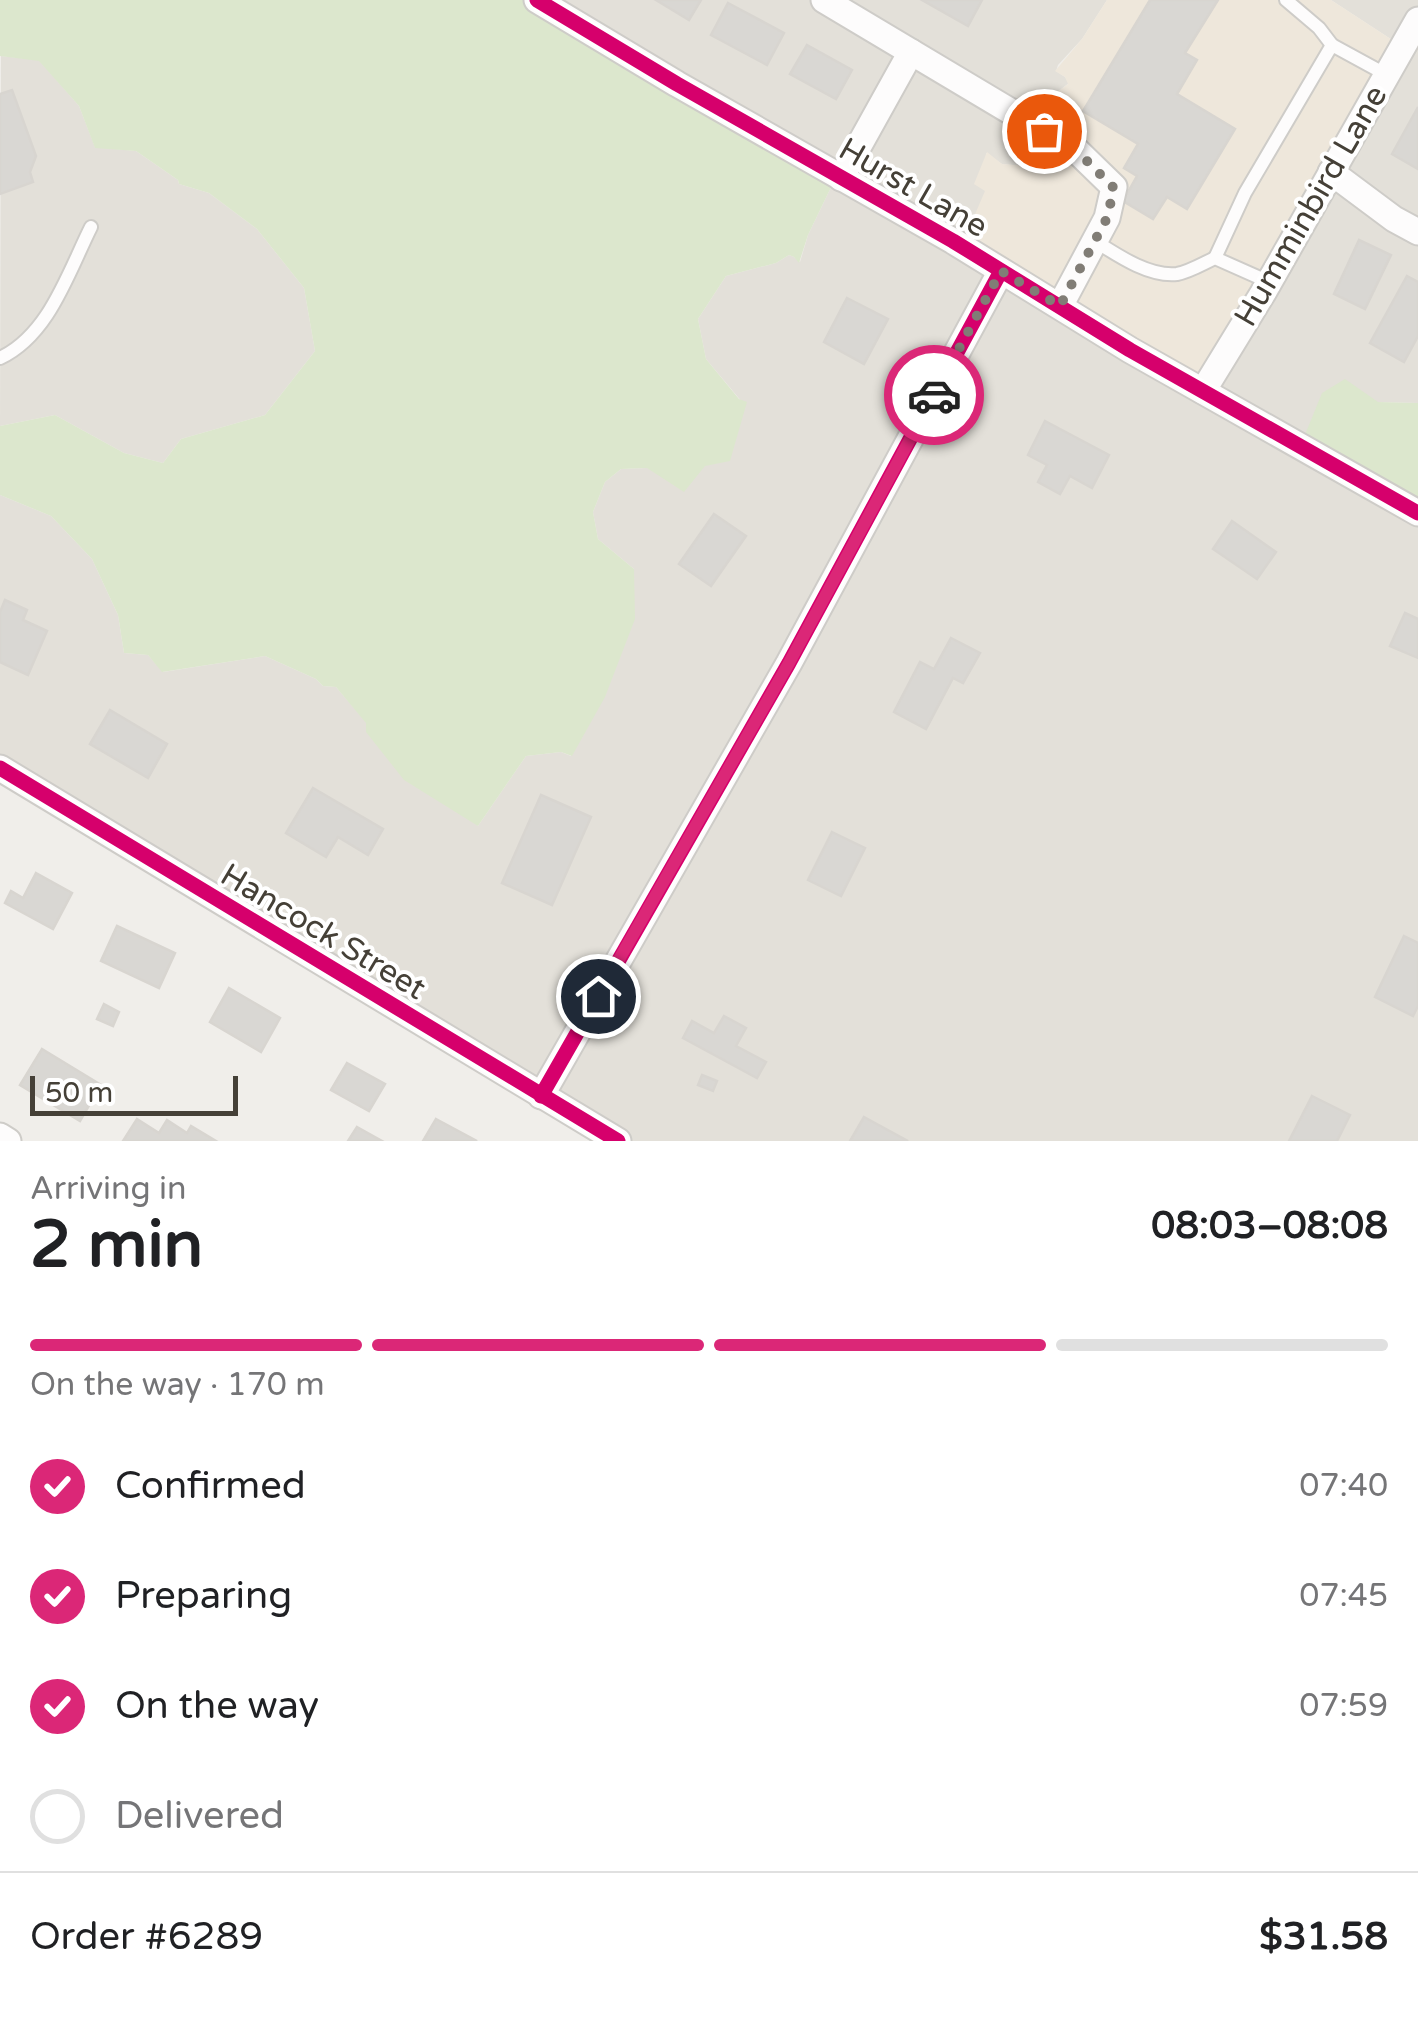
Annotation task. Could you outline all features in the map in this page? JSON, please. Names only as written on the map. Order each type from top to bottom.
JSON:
[{"type":"street","name":"Hurst Lane","points":[[537,0],[676,84],[953,241],[1130,350],[1418,512]]},
{"type":"street","points":[[824,0],[1077,151],[1114,188],[1107,218],[1060,306]]},
{"type":"street","name":"Humminbird Lane","points":[[1203,391],[1418,20]]},
{"type":"street","points":[[842,178],[911,52]]},
{"type":"street","points":[[1331,172],[1418,232]]},
{"type":"street","points":[[541,1096],[779,680],[1001,271]]},
{"type":"street","name":"Hancock Street","points":[[0,768],[618,1141]]},
{"type":"street","points":[[0,1136],[8,1141]]},
{"type":"lane","points":[[1286,0],[1320,28],[1332,45],[1386,75]]},
{"type":"lane","points":[[1095,241],[1130,264],[1177,274],[1215,258],[1245,193],[1332,45]]},
{"type":"lane","points":[[0,358],[13,352],[44,321],[92,227]]},
{"type":"lane","points":[[1215,258],[1269,282]]},
{"type":"shaded area","points":[[526,0],[1107,0],[1082,39],[1058,65],[1056,71],[1069,83],[1056,93],[1032,92],[1042,168],[1002,164],[986,153],[985,191],[1403,47],[1331,0],[1418,0],[1418,403],[1378,402],[1418,519],[1418,1141],[607,1141],[0,781],[0,495],[51,516],[92,559],[118,615],[124,653],[148,655],[163,672],[265,656],[316,679],[323,686],[336,687],[367,723],[478,826],[526,756],[561,752],[571,756],[634,569],[598,539],[593,512],[605,482],[621,469],[647,468],[742,402],[706,359],[698,319],[726,276],[776,263],[789,255],[800,262],[808,235],[835,179]]},
{"type":"shaded area","points":[[1107,0],[1331,0],[1403,47],[1205,394],[961,247],[985,191],[974,184],[987,152],[1002,164],[1042,167],[1041,160],[1015,138],[1032,91],[1056,93],[1068,84],[1055,71]]},
{"type":"shaded area","points":[[1,56],[39,60],[79,106],[95,147],[136,151],[179,184],[209,193],[257,229],[304,288],[315,351],[265,415],[181,439],[163,463],[124,453],[55,415],[0,426]]},
{"type":"green space","points":[[0,0],[526,0],[835,179],[799,263],[789,255],[776,263],[726,276],[698,319],[706,359],[739,399],[747,402],[730,461],[705,466],[684,492],[647,468],[621,469],[605,482],[593,512],[598,539],[634,569],[635,619],[605,697],[572,756],[561,752],[526,756],[478,826],[404,780],[336,687],[323,686],[316,679],[265,656],[162,672],[148,655],[124,653],[118,615],[92,559],[51,516],[0,495],[0,426],[55,415],[124,453],[163,463],[181,439],[265,415],[315,351],[304,288],[257,229],[209,193],[179,184],[136,151],[95,148],[79,106],[39,61],[0,56]]},
{"type":"green space","points":[[1345,379],[1378,402],[1418,403],[1418,519],[1300,447],[1322,393]]},
{"type":"building","points":[[656,0],[701,0],[689,20]]},
{"type":"building","points":[[922,0],[982,0],[968,26]]},
{"type":"building","points":[[1150,0],[1218,0],[1185,53],[1197,60],[1177,94],[1235,129],[1187,209],[1167,197],[1153,219],[1123,201],[1137,176],[1124,168],[1138,144],[1083,111]]},
{"type":"building","points":[[728,3],[784,33],[767,65],[711,35]]},
{"type":"building","points":[[807,45],[852,70],[836,99],[790,74]]},
{"type":"building","points":[[12,90],[36,156],[30,172],[33,182],[0,194],[0,94]]},
{"type":"building","points":[[1418,107],[1418,169],[1392,154]]},
{"type":"building","points":[[1359,240],[1391,255],[1365,309],[1334,294]]},
{"type":"building","points":[[1407,276],[1418,282],[1418,336],[1404,362],[1370,343]]},
{"type":"building","points":[[847,298],[888,319],[864,364],[824,342]]},
{"type":"building","points":[[1045,421],[1109,455],[1092,488],[1070,476],[1060,494],[1038,482],[1047,465],[1028,455]]},
{"type":"building","points":[[714,514],[746,536],[711,586],[679,564]]},
{"type":"building","points":[[1232,521],[1276,552],[1257,579],[1213,549]]},
{"type":"building","points":[[5,600],[27,610],[23,620],[47,631],[28,675],[0,662],[0,612]]},
{"type":"building","points":[[1405,613],[1418,619],[1418,658],[1390,646]]},
{"type":"building","points":[[951,638],[980,653],[963,683],[953,678],[926,729],[894,712],[920,662],[934,669]]},
{"type":"building","points":[[110,710],[167,744],[148,778],[90,744]]},
{"type":"building","points":[[313,788],[383,829],[368,855],[338,837],[326,857],[286,833]]},
{"type":"building","points":[[541,795],[591,817],[552,905],[502,883]]},
{"type":"building","points":[[832,832],[865,848],[841,896],[808,880]]},
{"type":"building","points":[[36,873],[72,893],[53,929],[5,903],[11,891],[23,898]]},
{"type":"building","points":[[117,926],[175,953],[159,988],[101,961]]},
{"type":"building","points":[[1404,936],[1418,943],[1418,1006],[1413,1016],[1375,997]]},
{"type":"building","points":[[229,988],[280,1018],[261,1052],[210,1022]]},
{"type":"building","points":[[104,1004],[119,1012],[113,1026],[97,1019]]},
{"type":"building","points":[[724,1016],[746,1028],[736,1046],[766,1062],[757,1078],[683,1038],[692,1021],[714,1033]]},
{"type":"building","points":[[42,1049],[101,1085],[80,1121],[20,1085]]},
{"type":"building","points":[[347,1063],[385,1084],[369,1111],[331,1090]]},
{"type":"building","points":[[702,1075],[717,1081],[713,1091],[698,1085]]},
{"type":"building","points":[[1312,1096],[1350,1115],[1337,1141],[1289,1141]]},
{"type":"building","points":[[864,1117],[908,1141],[850,1141]]},
{"type":"building","points":[[137,1119],[159,1133],[167,1120],[187,1133],[191,1126],[216,1141],[123,1141]]},
{"type":"building","points":[[436,1119],[477,1141],[423,1141]]},
{"type":"building","points":[[357,1127],[382,1141],[348,1141]]},
{"type":"cycle path","points":[[537,0],[953,241],[1130,350],[1418,513]]},
{"type":"cycle path","points":[[541,1096],[789,663],[1001,271]]},
{"type":"cycle path","points":[[0,768],[618,1141]]},
{"type":"way so far","points":[[934,395],[1001,271],[1060,306],[1107,218],[1114,188],[1077,151],[1044,131]]},
{"type":"route","points":[[598,996],[789,663],[934,395]]}]
